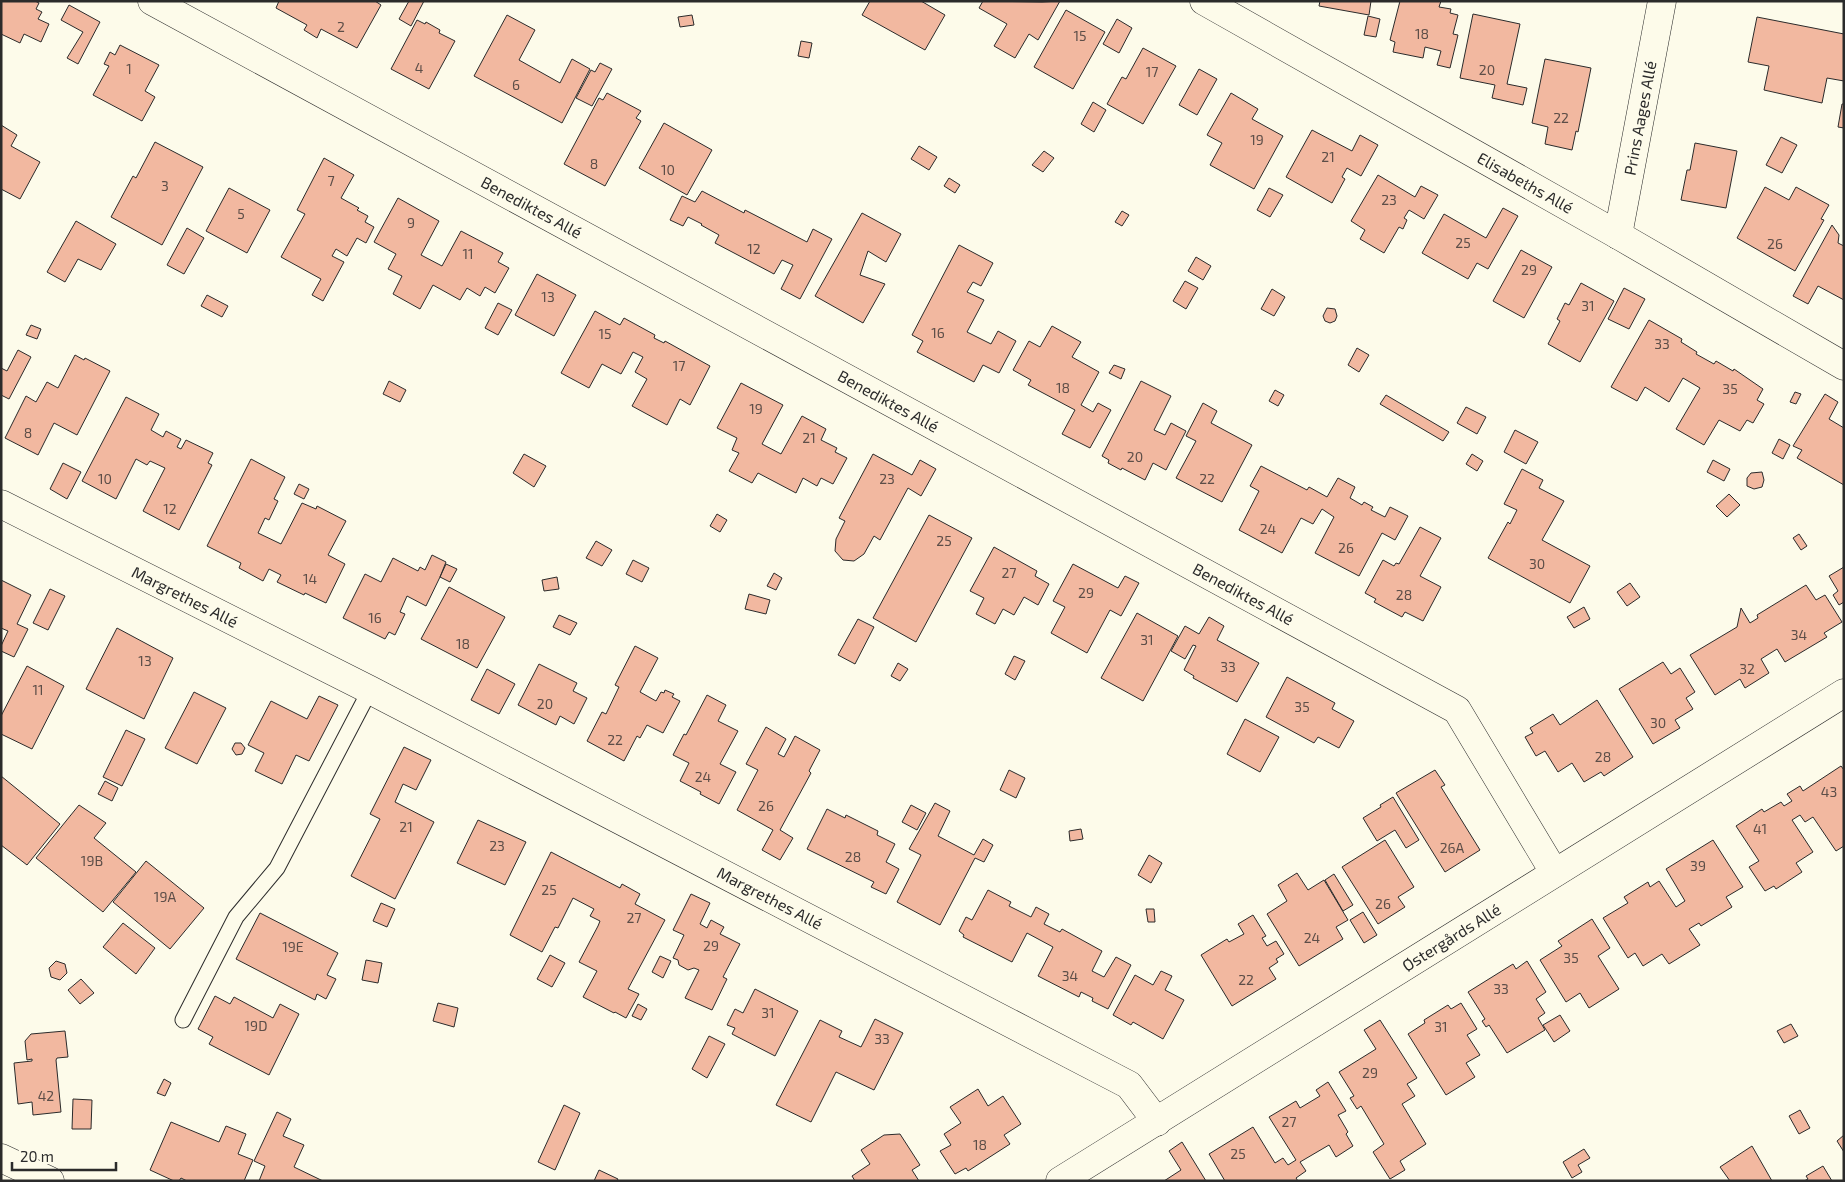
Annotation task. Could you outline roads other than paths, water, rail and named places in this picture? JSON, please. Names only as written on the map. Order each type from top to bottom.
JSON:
[{"type":"street","name":"Benediktes Allé","points":[[152,1],[1457,710],[1554,872]]},
{"type":"street","name":"Elisabeths Allé","points":[[1204,1],[1618,234],[1844,366]]},
{"type":"street","name":"Prins Aages Allé","points":[[1618,234],[1662,1]]},
{"type":"street","name":"Margrethes Allé","points":[[1,504],[370,690],[1130,1084],[1157,1122]]},
{"type":"street","name":"Østergårds Allé","points":[[1060,1181],[1844,693]]},
{"type":"street","points":[[1,1158],[50,1181]]},
{"type":"lane","points":[[184,1020],[236,917],[277,868],[370,690]]}]
